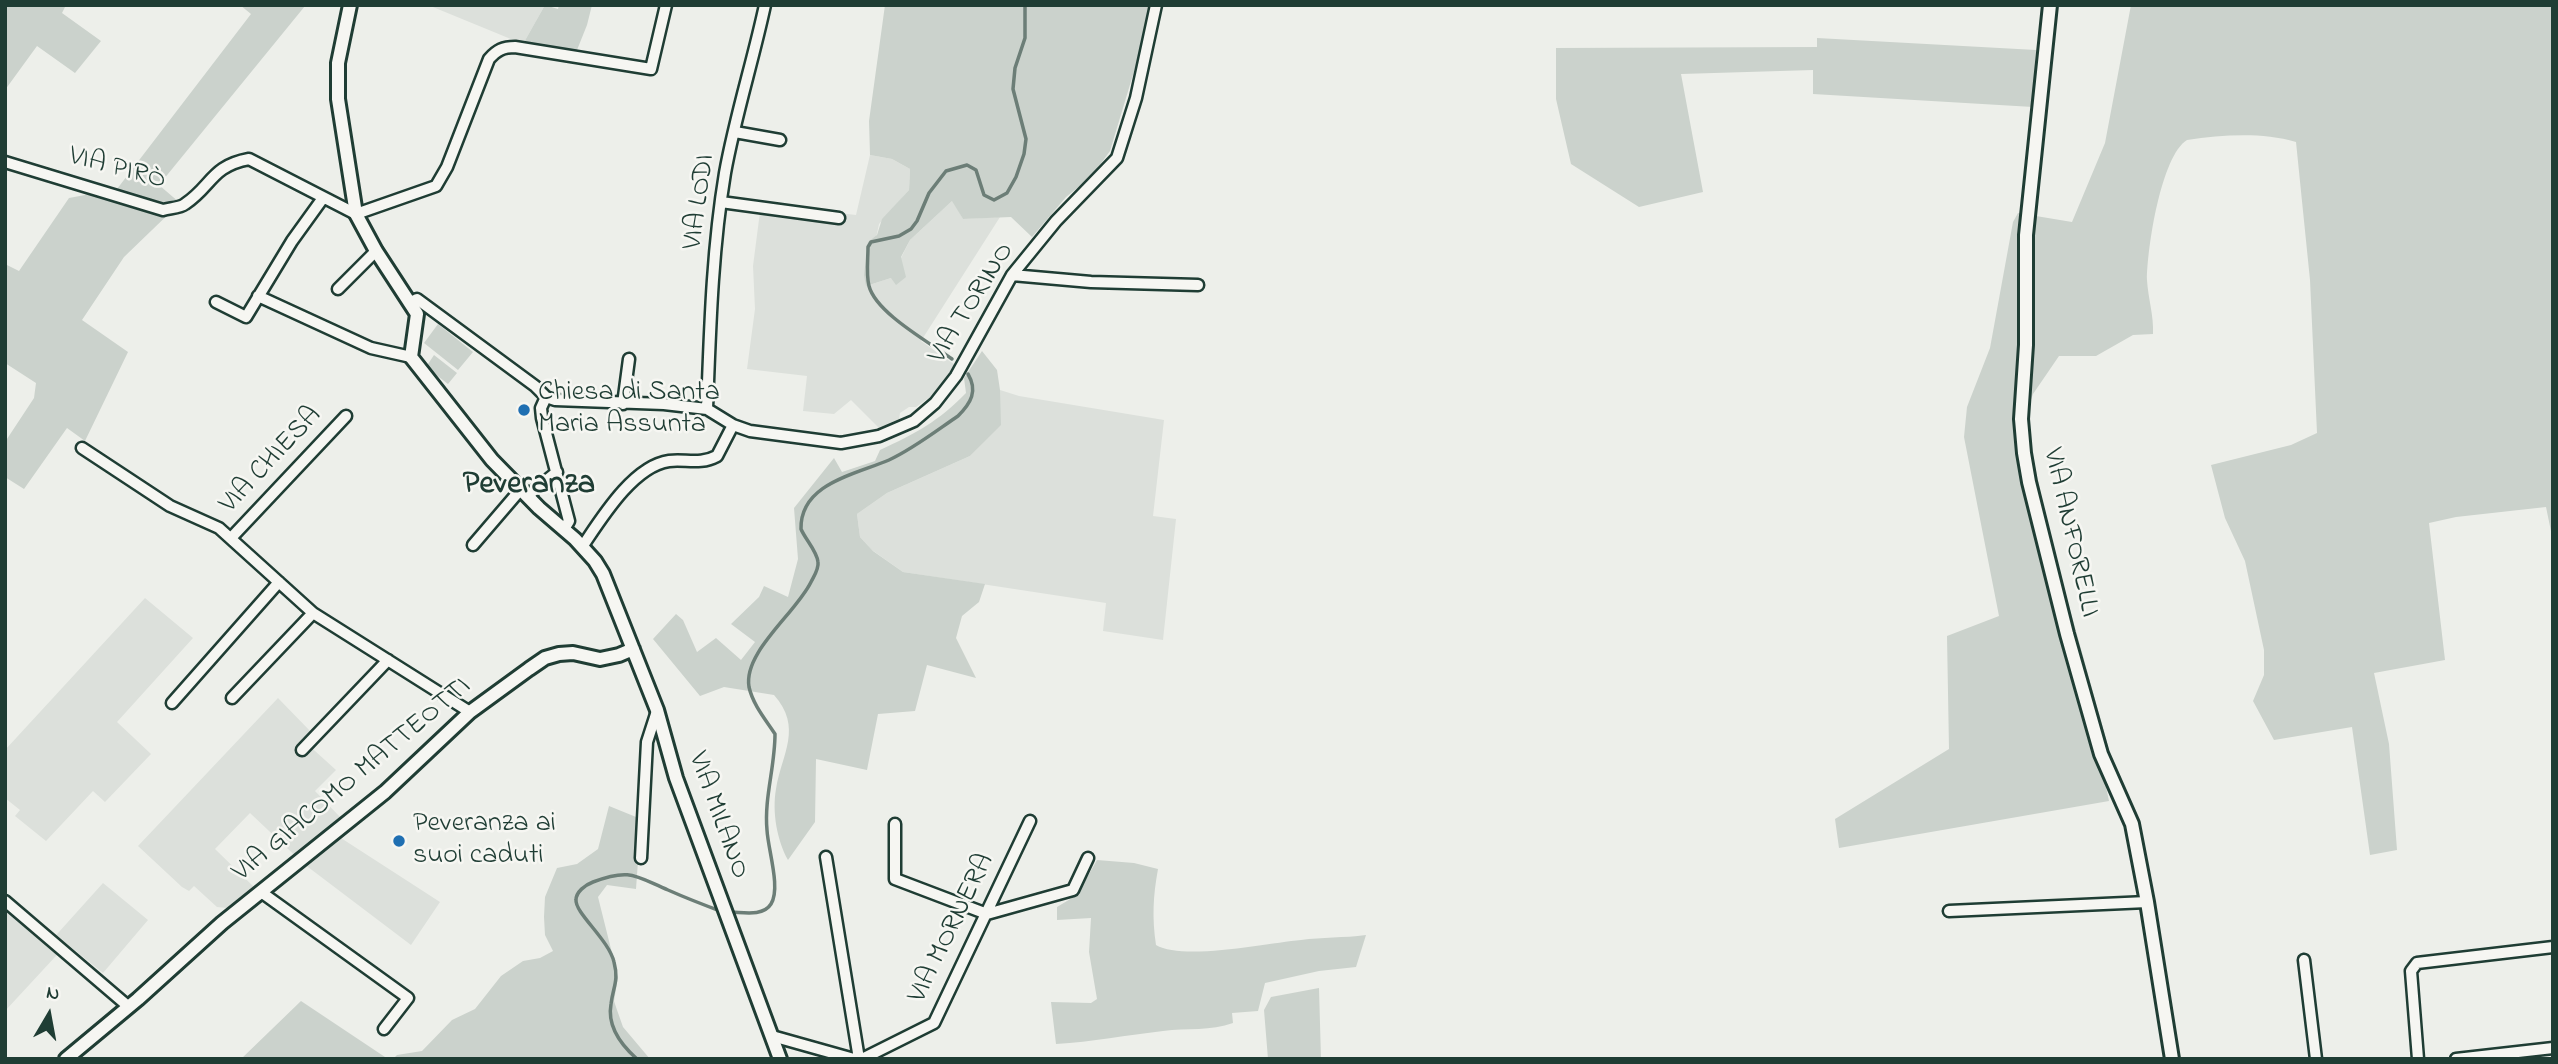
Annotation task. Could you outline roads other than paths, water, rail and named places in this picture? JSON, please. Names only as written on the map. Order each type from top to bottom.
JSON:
[{"type":"street","points":[[258,296],[364,346],[411,357],[417,313],[376,251],[356,214],[338,99],[338,63],[350,5]]},
{"type":"street","points":[[356,214],[436,186],[447,167],[489,59],[496,51],[515,47],[651,69],[666,5]]},
{"type":"street","name":"VIA LODI","points":[[707,409],[710,312],[721,202],[765,5]]},
{"type":"street","name":"VIA TORINO","points":[[707,409],[733,425],[750,430],[841,443],[864,440],[895,430],[914,421],[935,403],[956,376],[1012,275],[1056,221],[1117,158],[1136,97],[1156,5]]},
{"type":"street","name":"VIA ANFORELLI","points":[[2050,5],[2026,235],[2026,345],[2021,419],[2024,453],[2067,634],[2101,754],[2132,824],[2172,1059]]},
{"type":"street","points":[[735,132],[780,140]]},
{"type":"street","name":"VIA PIRÒ","points":[[5,162],[163,209],[184,206],[215,173],[234,162],[249,159],[356,214]]},
{"type":"street","points":[[216,302],[246,317],[292,242],[323,198]]},
{"type":"street","points":[[721,202],[839,218]]},
{"type":"street","points":[[338,289],[376,251]]},
{"type":"street","points":[[1012,275],[1091,282],[1198,285]]},
{"type":"street","points":[[411,302],[418,299],[535,386],[545,397],[555,400],[707,409]]},
{"type":"street","name":"VIA MILANO","points":[[411,357],[492,460],[595,561],[610,589],[657,710],[676,778],[780,1059]]},
{"type":"street","points":[[623,404],[629,359]]},
{"type":"street","points":[[545,397],[541,408],[542,418],[569,522],[564,529]]},
{"type":"street","name":"VIA CHIESA","points":[[231,538],[346,416]]},
{"type":"street","points":[[582,547],[629,485],[659,463],[696,462],[717,456],[733,425]]},
{"type":"street","points":[[82,448],[170,506],[219,528],[313,613],[470,712]]},
{"type":"street","points":[[473,545],[524,493],[557,472]]},
{"type":"street","points":[[172,703],[279,582]]},
{"type":"street","points":[[232,698],[313,613]]},
{"type":"street","name":"VIA GIACOMO MATTEOTTI","points":[[66,1059],[222,923],[385,792],[470,712],[545,659],[573,653],[600,659],[633,649]]},
{"type":"street","points":[[302,750],[387,660]]},
{"type":"street","points":[[641,858],[647,743],[657,710]]},
{"type":"street","name":"VIA MORNERA","points":[[858,1059],[934,1023],[1030,821]]},
{"type":"street","points":[[895,824],[895,879],[987,914],[1073,890],[1088,858]]},
{"type":"street","points":[[772,1036],[858,1059],[826,857]]},
{"type":"street","points":[[261,891],[408,998],[384,1029]]},
{"type":"street","points":[[5,901],[128,1007]]},
{"type":"street","points":[[1949,911],[2147,902]]},
{"type":"street","points":[[2418,1059],[2411,971],[2417,963],[2553,947]]},
{"type":"street","points":[[2304,960],[2316,1059]]},
{"type":"street","points":[[2456,1059],[2553,1048]]},
{"type":"waterway","points":[[952,359],[892,316],[874,296],[868,282],[868,247],[871,242],[899,236],[911,229],[929,193],[946,171],[967,165],[976,170],[984,195],[994,200],[1007,193],[1016,177],[1026,139],[1013,89],[1015,68],[1025,38],[1025,5]]},
{"type":"waterway","points":[[730,912],[763,911],[774,897],[766,818],[775,734],[753,700],[749,674],[762,647],[804,594],[817,570],[817,558],[801,529],[803,513],[810,501],[833,482],[898,456],[958,416],[972,396],[968,374]]},
{"type":"waterway","points":[[637,1059],[620,1041],[613,1027],[610,1012],[616,979],[614,962],[606,945],[577,905],[578,894],[593,882],[624,875],[640,878],[723,912]]},
{"type":"place","name":"Chiesa di Santa Maria Assunta","points":[[524,410]]},
{"type":"place","name":"Peveranza ai suoi caduti","points":[[399,841]]},
{"type":"district","name":"Peveranza","points":[[529,487]]}]
